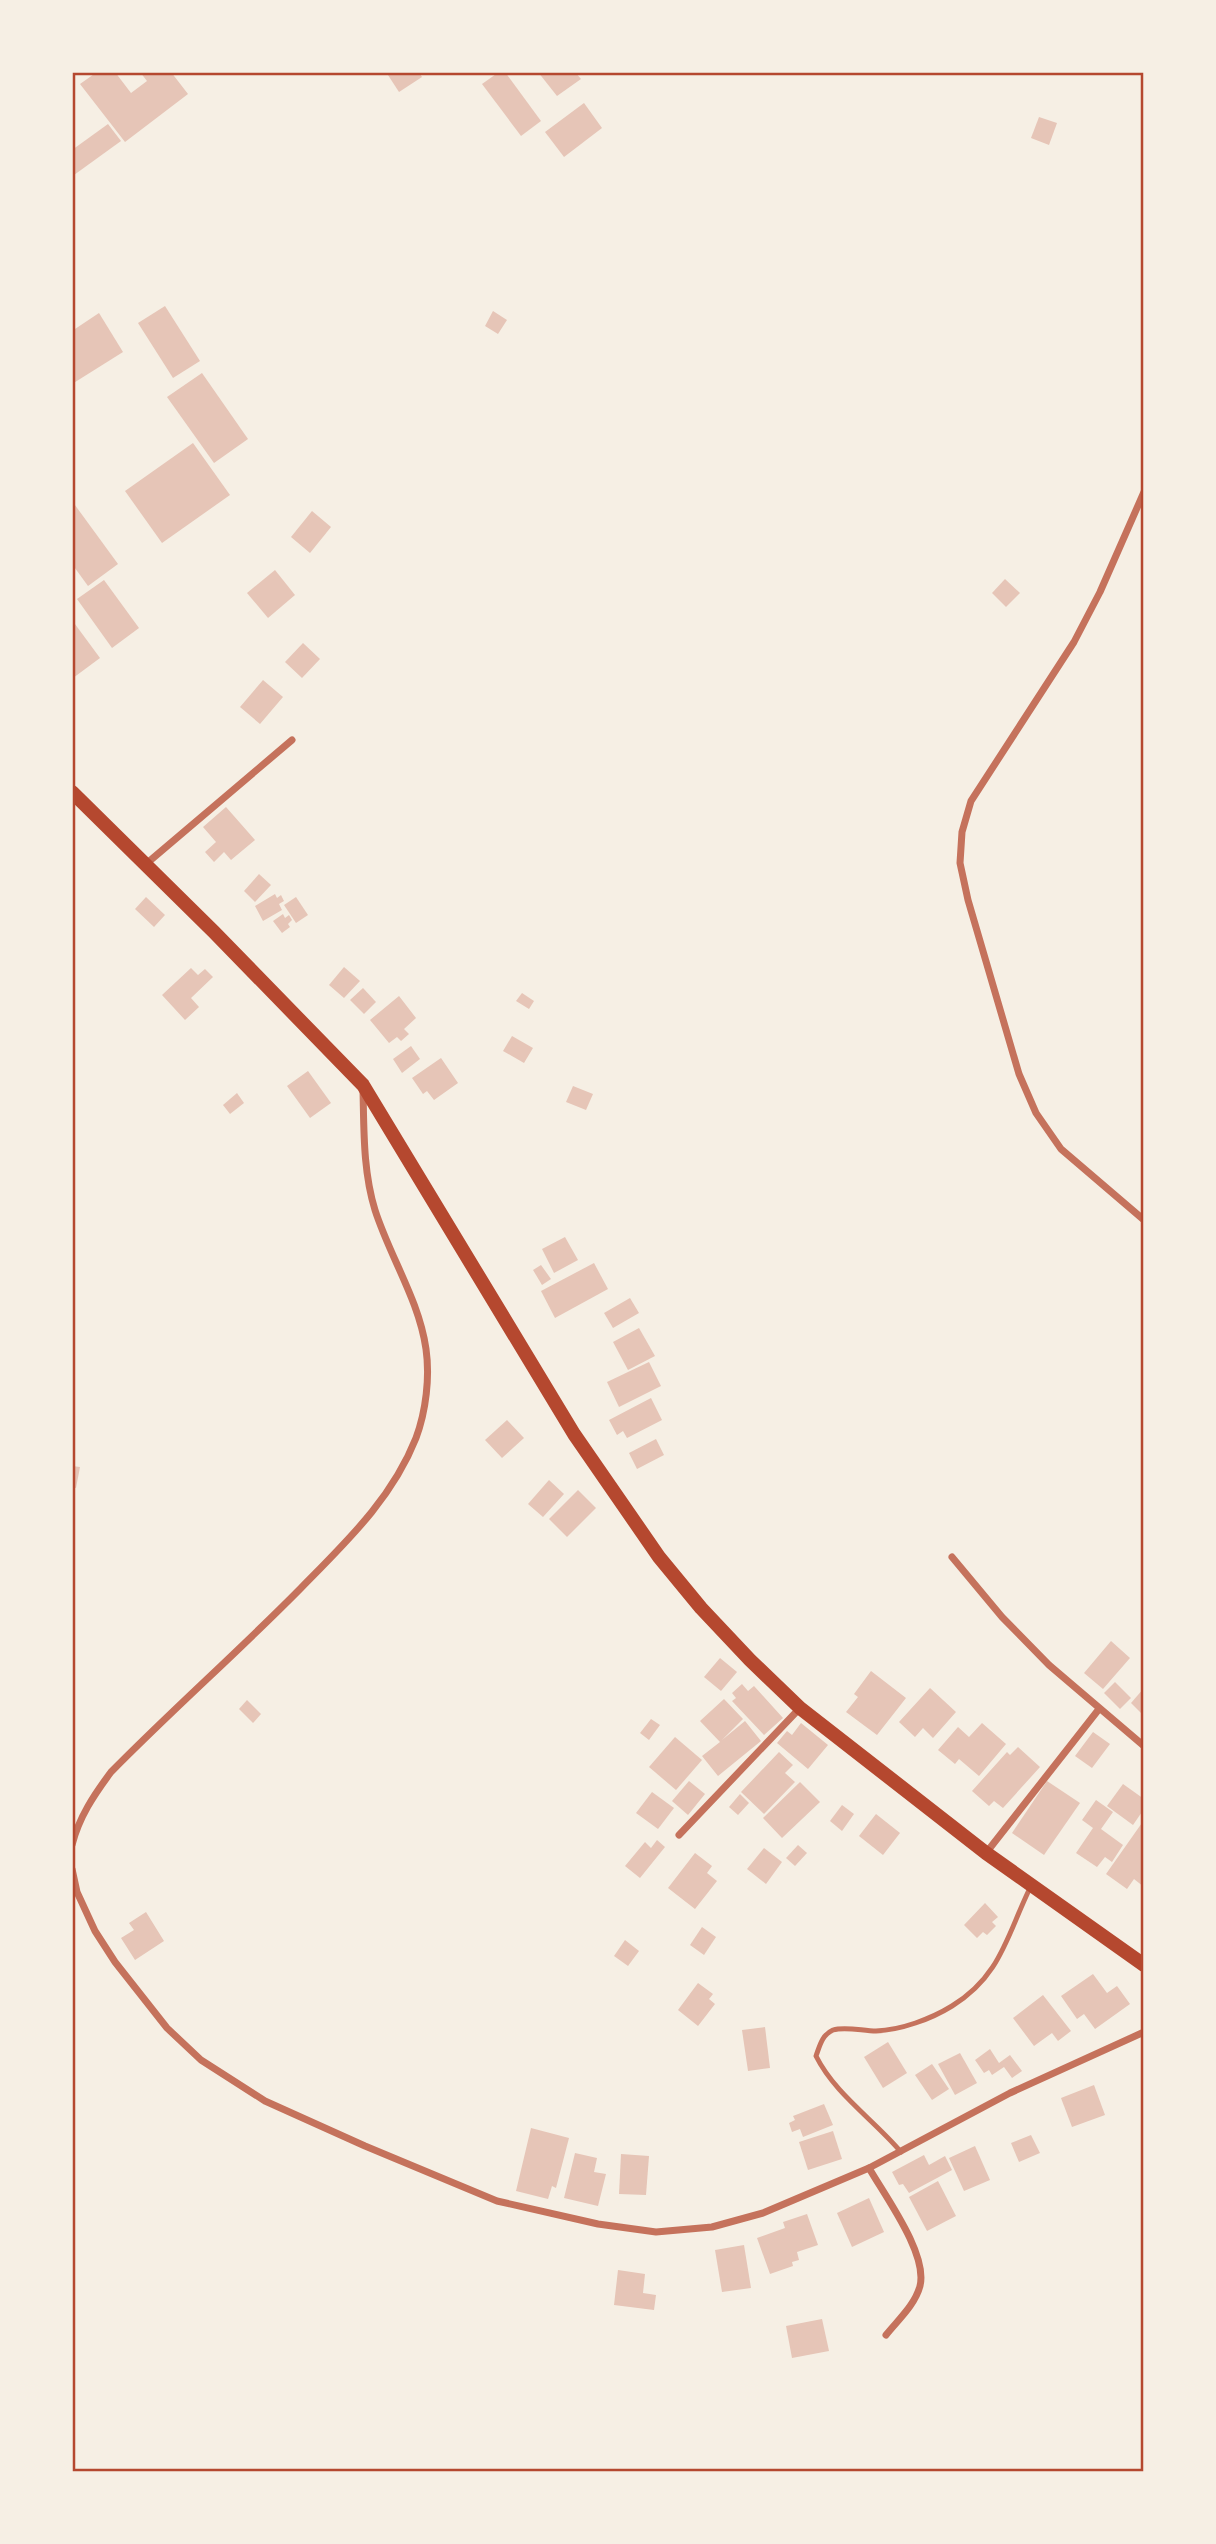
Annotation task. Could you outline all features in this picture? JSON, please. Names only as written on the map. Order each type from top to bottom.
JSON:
[{"type":"main road","points":[[72,792],[363,1085],[531,1366],[612,1492],[659,1557],[701,1608],[750,1660],[800,1707],[986,1853],[1144,1965]]},
{"type":"street","points":[[1144,492],[1074,642],[971,801],[962,832],[960,863],[968,900],[1020,1074],[1035,1113],[1061,1149],[1144,1220]]},
{"type":"street","points":[[145,865],[292,740]]},
{"type":"street","points":[[72,1845],[76,1826],[111,1772],[265,1625],[365,1523],[396,1478],[416,1437],[425,1404],[428,1370],[426,1350],[421,1323],[375,1211],[369,1187],[365,1160],[363,1085]]},
{"type":"street","points":[[952,1557],[1011,1627],[1049,1665],[1144,1746]]},
{"type":"street","points":[[679,1835],[800,1707]]},
{"type":"street","points":[[986,1853],[1099,1709]]},
{"type":"street","points":[[72,1869],[82,1902],[95,1931],[115,1962],[167,2028],[201,2060],[265,2101],[497,2201],[598,2224],[656,2232],[712,2227],[763,2213],[869,2168],[1010,2093],[1144,2032]]},
{"type":"street","points":[[869,2168],[909,2238],[920,2263],[920,2285],[910,2306],[886,2335]]},
{"type":"lane","points":[[901,2152],[865,2113],[842,2094],[824,2072],[816,2056],[822,2038],[835,2030],[878,2031],[916,2023],[951,2007],[972,1991],[990,1972],[1004,1951],[1031,1885]]},
{"type":"building","points":[[97,72],[115,72],[131,93],[147,81],[140,72],[171,72],[188,94],[125,142],[80,84]]},
{"type":"building","points":[[386,72],[419,72],[422,77],[399,92]]},
{"type":"building","points":[[499,72],[505,72],[541,121],[521,136],[482,84]]},
{"type":"building","points":[[538,72],[575,72],[581,79],[557,96]]},
{"type":"building","points":[[584,103],[602,128],[564,157],[545,132]]},
{"type":"building","points":[[1039,117],[1057,123],[1049,145],[1031,138]]},
{"type":"building","points":[[108,124],[121,141],[74,175],[72,150]]},
{"type":"building","points":[[165,306],[200,361],[173,378],[138,323]]},
{"type":"building","points":[[493,311],[507,320],[498,334],[485,326]]},
{"type":"building","points":[[99,313],[123,352],[72,384],[72,331]]},
{"type":"building","points":[[202,373],[248,439],[214,463],[167,397]]},
{"type":"building","points":[[193,443],[230,495],[162,543],[125,491]]},
{"type":"building","points":[[72,501],[118,564],[88,586],[72,564]]},
{"type":"building","points":[[312,511],[331,527],[310,553],[291,537]]},
{"type":"building","points":[[275,570],[295,595],[268,618],[247,593]]},
{"type":"building","points":[[1005,579],[1020,593],[1006,607],[992,593]]},
{"type":"building","points":[[104,580],[139,628],[112,648],[77,599]]},
{"type":"building","points":[[72,620],[100,658],[73,678],[72,677]]},
{"type":"building","points":[[303,643],[320,659],[302,678],[285,662]]},
{"type":"building","points":[[263,680],[283,697],[260,724],[240,707]]},
{"type":"building","points":[[226,807],[255,840],[231,860],[224,852],[214,862],[205,852],[216,842],[203,827]]},
{"type":"building","points":[[259,874],[271,885],[255,902],[244,891]]},
{"type":"building","points":[[275,894],[277,898],[281,895],[284,901],[279,904],[282,910],[263,921],[255,906]]},
{"type":"building","points":[[146,897],[165,915],[154,927],[135,909]]},
{"type":"building","points":[[296,897],[308,915],[296,923],[284,905]]},
{"type":"building","points":[[283,914],[285,918],[289,915],[292,920],[288,924],[290,927],[282,933],[273,921]]},
{"type":"building","points":[[344,967],[360,981],[344,998],[329,985]]},
{"type":"building","points":[[191,968],[198,975],[205,969],[213,977],[191,998],[199,1007],[185,1020],[162,995]]},
{"type":"building","points":[[363,988],[376,1002],[364,1014],[350,1000]]},
{"type":"building","points":[[522,993],[534,1001],[529,1009],[516,1001]]},
{"type":"building","points":[[399,996],[416,1018],[404,1029],[409,1034],[401,1041],[397,1037],[389,1043],[370,1020]]},
{"type":"building","points":[[512,1036],[533,1048],[524,1063],[503,1051]]},
{"type":"building","points":[[411,1046],[420,1059],[402,1073],[393,1059]]},
{"type":"building","points":[[441,1058],[458,1083],[434,1100],[427,1091],[423,1094],[412,1078]]},
{"type":"building","points":[[308,1071],[331,1103],[310,1118],[287,1086]]},
{"type":"building","points":[[573,1086],[593,1094],[586,1110],[566,1102]]},
{"type":"building","points":[[237,1093],[244,1103],[230,1114],[223,1105]]},
{"type":"building","points":[[565,1237],[578,1260],[554,1273],[542,1249]]},
{"type":"building","points":[[594,1263],[608,1289],[555,1318],[541,1291]]},
{"type":"building","points":[[541,1265],[551,1279],[542,1285],[533,1270]]},
{"type":"building","points":[[630,1298],[639,1313],[613,1328],[604,1313]]},
{"type":"building","points":[[639,1328],[655,1356],[628,1370],[613,1342]]},
{"type":"building","points":[[649,1362],[661,1386],[619,1407],[607,1382]]},
{"type":"building","points":[[651,1398],[662,1420],[627,1438],[623,1431],[617,1435],[609,1420]]},
{"type":"building","points":[[507,1420],[524,1438],[502,1458],[485,1440]]},
{"type":"building","points":[[656,1439],[664,1455],[637,1469],[629,1453]]},
{"type":"building","points":[[72,1466],[80,1467],[76,1488],[72,1487]]},
{"type":"building","points":[[549,1480],[564,1494],[543,1517],[528,1504]]},
{"type":"building","points":[[578,1490],[596,1508],[567,1537],[549,1519]]},
{"type":"building","points":[[1111,1641],[1130,1658],[1103,1689],[1084,1673]]},
{"type":"building","points":[[720,1658],[737,1672],[721,1691],[704,1677]]},
{"type":"building","points":[[871,1671],[906,1698],[877,1735],[846,1712],[858,1697],[854,1694]]},
{"type":"building","points":[[1115,1682],[1131,1698],[1120,1709],[1104,1693]]},
{"type":"building","points":[[742,1684],[748,1691],[754,1686],[783,1718],[764,1735],[732,1701],[736,1698],[732,1693]]},
{"type":"building","points":[[930,1688],[956,1712],[933,1738],[923,1728],[915,1737],[899,1722]]},
{"type":"building","points":[[1144,1688],[1144,1716],[1131,1703]]},
{"type":"building","points":[[724,1699],[743,1719],[722,1740],[745,1721],[761,1741],[718,1776],[702,1756],[720,1742],[700,1721]]},
{"type":"building","points":[[247,1700],[261,1714],[253,1723],[239,1709]]},
{"type":"building","points":[[651,1719],[660,1725],[649,1740],[640,1733]]},
{"type":"building","points":[[801,1723],[828,1745],[808,1769],[777,1743],[787,1731],[792,1735]]},
{"type":"building","points":[[982,1723],[1006,1744],[979,1776],[959,1759],[955,1764],[938,1750],[958,1727],[969,1737]]},
{"type":"building","points":[[1093,1732],[1110,1744],[1092,1768],[1075,1756]]},
{"type":"building","points":[[675,1737],[702,1760],[676,1790],[649,1767]]},
{"type":"building","points":[[1018,1747],[1040,1767],[1003,1808],[994,1801],[989,1806],[972,1791],[1007,1752],[1010,1755]]},
{"type":"building","points":[[779,1752],[793,1765],[785,1773],[795,1782],[764,1814],[741,1792]]},
{"type":"building","points":[[689,1781],[705,1794],[688,1815],[672,1801]]},
{"type":"building","points":[[1047,1781],[1080,1803],[1044,1855],[1012,1833]]},
{"type":"building","points":[[800,1782],[820,1802],[782,1838],[763,1818]]},
{"type":"building","points":[[1123,1784],[1144,1799],[1144,1809],[1133,1825],[1107,1806]]},
{"type":"building","points":[[652,1792],[674,1808],[658,1829],[636,1813]]},
{"type":"building","points":[[740,1794],[749,1803],[738,1815],[729,1807]]},
{"type":"building","points":[[1096,1800],[1113,1812],[1101,1829],[1123,1845],[1112,1862],[1105,1857],[1097,1867],[1076,1853],[1093,1828],[1082,1820]]},
{"type":"building","points":[[842,1805],[854,1814],[842,1831],[830,1821]]},
{"type":"building","points":[[876,1814],[900,1833],[883,1855],[859,1836]]},
{"type":"building","points":[[1144,1820],[1144,1887],[1134,1879],[1127,1889],[1106,1874]]},
{"type":"building","points":[[657,1840],[665,1847],[640,1878],[625,1866],[645,1842],[651,1848]]},
{"type":"building","points":[[798,1845],[807,1853],[795,1866],[786,1858]]},
{"type":"building","points":[[764,1848],[782,1862],[766,1884],[747,1869]]},
{"type":"building","points":[[695,1853],[712,1866],[707,1873],[717,1881],[695,1909],[668,1888]]},
{"type":"building","points":[[985,1903],[998,1917],[992,1922],[996,1926],[987,1935],[983,1932],[977,1938],[964,1925]]},
{"type":"building","points":[[146,1912],[164,1941],[135,1960],[121,1938],[134,1930],[129,1923]]},
{"type":"building","points":[[702,1927],[716,1937],[704,1955],[690,1945]]},
{"type":"building","points":[[625,1940],[639,1951],[628,1966],[614,1956]]},
{"type":"building","points":[[1093,1974],[1107,1993],[1117,1986],[1130,2004],[1095,2029],[1084,2014],[1077,2019],[1061,1996]]},
{"type":"building","points":[[698,1983],[713,1994],[709,1999],[715,2004],[698,2026],[678,2010]]},
{"type":"building","points":[[1043,1995],[1071,2031],[1058,2041],[1052,2033],[1034,2046],[1013,2018]]},
{"type":"building","points":[[765,2027],[770,2068],[748,2071],[742,2030]]},
{"type":"building","points":[[888,2042],[907,2073],[883,2088],[864,2057]]},
{"type":"building","points":[[990,2049],[999,2063],[1010,2055],[1022,2071],[1012,2078],[1004,2067],[992,2075],[989,2070],[984,2073],[975,2060]]},
{"type":"building","points":[[960,2053],[977,2083],[955,2095],[938,2064]]},
{"type":"building","points":[[932,2064],[949,2089],[932,2100],[915,2075]]},
{"type":"building","points":[[1094,2085],[1105,2115],[1072,2127],[1061,2098]]},
{"type":"building","points":[[824,2104],[833,2125],[803,2137],[800,2129],[792,2132],[789,2123],[795,2120],[793,2116]]},
{"type":"building","points":[[531,2128],[569,2138],[556,2188],[552,2186],[548,2199],[516,2191]]},
{"type":"building","points":[[833,2131],[842,2159],[808,2170],[799,2142]]},
{"type":"building","points":[[1031,2135],[1040,2153],[1019,2162],[1011,2143]]},
{"type":"building","points":[[975,2146],[990,2180],[964,2191],[949,2158]]},
{"type":"building","points":[[575,2153],[597,2158],[594,2172],[606,2174],[598,2206],[564,2198]]},
{"type":"building","points":[[621,2154],[649,2156],[646,2195],[619,2194]]},
{"type":"building","points":[[924,2155],[929,2165],[945,2156],[952,2170],[909,2193],[903,2184],[899,2185],[892,2172]]},
{"type":"building","points":[[938,2181],[956,2216],[927,2231],[909,2197]]},
{"type":"building","points":[[869,2198],[884,2232],[852,2247],[837,2213]]},
{"type":"building","points":[[807,2214],[818,2245],[797,2252],[799,2260],[792,2262],[793,2266],[770,2274],[757,2238],[785,2228],[783,2222]]},
{"type":"building","points":[[744,2245],[751,2288],[722,2292],[715,2250]]},
{"type":"building","points":[[618,2270],[645,2274],[643,2293],[656,2295],[654,2310],[614,2305]]},
{"type":"building","points":[[822,2319],[829,2351],[792,2358],[786,2326]]}]
